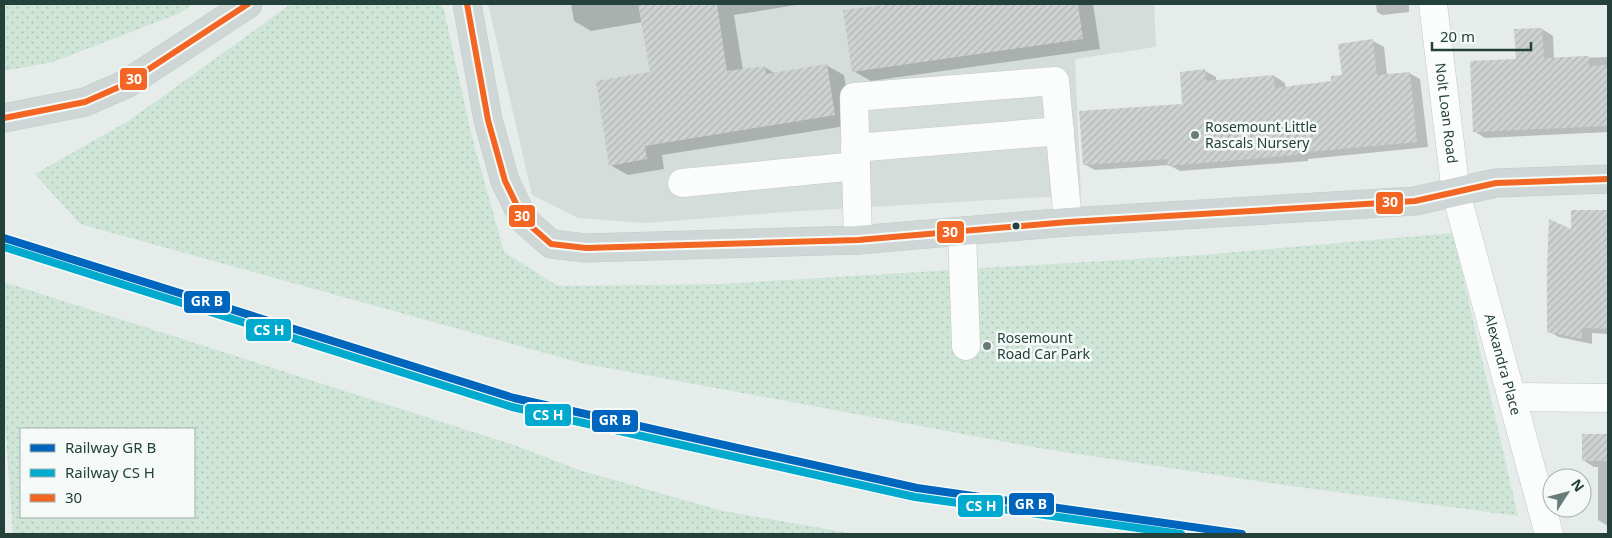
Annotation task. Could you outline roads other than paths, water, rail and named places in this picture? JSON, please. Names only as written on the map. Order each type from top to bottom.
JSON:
[{"type":"main road","points":[[4,118],[85,102],[126,84],[248,4]]},
{"type":"main road","points":[[467,4],[488,120],[505,181],[524,220],[551,244],[586,248],[858,240],[1068,222],[1415,201],[1496,183],[1608,179]]},
{"type":"street","name":"Nolt Loan Road","points":[[1432,4],[1456,193]]},
{"type":"street","points":[[858,240],[854,97],[1055,81],[1068,222]]},
{"type":"street","points":[[682,183],[856,157],[1060,131]]},
{"type":"street","name":"Alexandra Place","points":[[1456,193],[1549,534]]},
{"type":"street","points":[[962,231],[966,346]]},
{"type":"street","points":[[1512,397],[1608,398]]},
{"type":"place","name":"Rosemount Little Rascals Nursery","points":[[1195,135]]},
{"type":"place","name":"Rosemount Road Car Park","points":[[987,346]]}]
